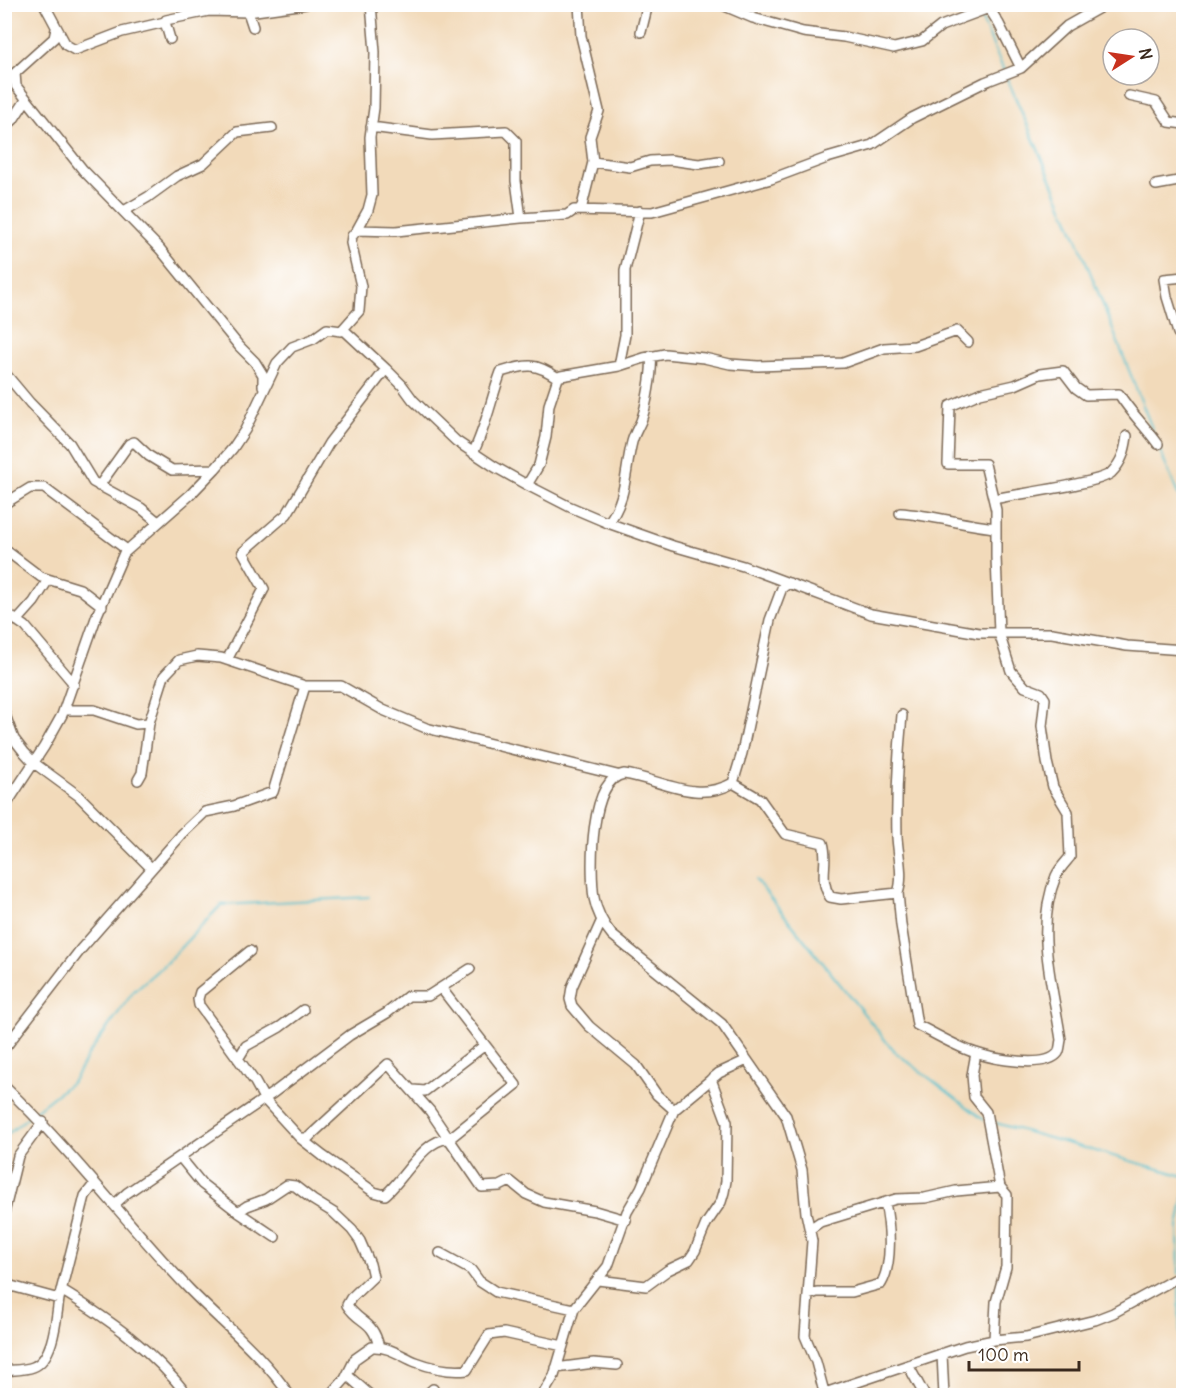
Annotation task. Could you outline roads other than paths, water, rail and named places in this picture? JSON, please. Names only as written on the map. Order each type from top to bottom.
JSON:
[{"type":"street","points":[[44,4],[66,45],[78,50],[122,32],[209,11],[248,12],[306,4]]},
{"type":"street","points":[[4,808],[57,726],[118,564],[127,550],[190,495],[215,469],[245,430],[277,363],[292,347],[313,339],[327,329],[341,331],[360,311],[361,286],[351,243],[352,236],[368,210],[372,195],[371,127],[375,52],[371,4]]},
{"type":"street","points":[[357,230],[396,231],[567,215],[574,210],[579,210],[593,162],[590,137],[599,111],[581,36],[579,4]]},
{"type":"street","points":[[641,32],[648,4]]},
{"type":"street","points":[[720,4],[803,32],[844,37],[894,48],[922,41],[941,26],[989,8],[1021,68]]},
{"type":"street","points":[[574,210],[652,212],[680,206],[771,179],[827,158],[872,145],[912,118],[986,82],[1021,68],[1067,26],[1106,4]]},
{"type":"street","points":[[248,12],[253,27]]},
{"type":"street","points":[[165,22],[170,39]]},
{"type":"street","points":[[14,81],[15,73],[54,38],[56,29]]},
{"type":"street","points":[[4,68],[83,170],[160,249],[239,346],[255,362],[263,375],[263,392]]},
{"type":"street","points":[[1129,96],[1156,102],[1169,122],[1184,124]]},
{"type":"street","points":[[4,128],[13,120],[26,99]]},
{"type":"street","points":[[371,127],[432,135],[506,131],[516,141],[516,181],[522,218]]},
{"type":"street","points":[[124,211],[177,176],[203,164],[237,132],[272,128]]},
{"type":"street","points":[[593,162],[630,167],[650,161],[670,160],[699,164],[719,161]]},
{"type":"street","points":[[1156,185],[1184,180]]},
{"type":"street","points":[[618,366],[625,334],[625,270],[640,211]]},
{"type":"street","points":[[1184,277],[1164,279],[1178,333],[1184,333]]},
{"type":"street","points":[[343,329],[386,369],[402,385],[412,400],[456,441],[526,485],[608,523],[673,546],[733,563],[776,578],[786,585],[871,614],[979,633],[1052,633],[1127,646],[1184,650]]},
{"type":"street","points":[[473,453],[483,433],[490,400],[501,372],[519,366],[542,367],[558,378],[618,366],[651,356],[675,354],[730,364],[786,366],[843,363],[884,348],[915,346],[957,331],[968,342]]},
{"type":"street","points":[[608,523],[617,512],[634,434],[642,420],[652,366],[651,356]]},
{"type":"street","points":[[227,660],[264,589],[243,552],[286,514],[329,443],[386,369]]},
{"type":"street","points":[[902,715],[897,803],[902,883],[898,893],[917,1025],[976,1053],[1004,1060],[1051,1059],[1059,1052],[1061,1040],[1048,966],[1045,924],[1056,874],[1070,857],[1068,812],[1053,787],[1047,762],[1042,726],[1045,699],[1041,693],[1025,687],[1011,671],[999,633],[996,510],[985,464],[948,464],[950,406],[980,393],[1014,385],[1040,374],[1063,371],[1076,388],[1086,395],[1119,394],[1129,411],[1143,424],[1158,444]]},
{"type":"street","points":[[4,372],[70,444],[88,476],[99,486],[141,508],[158,522]]},
{"type":"street","points":[[526,485],[539,465],[546,437],[549,405],[558,378]]},
{"type":"street","points":[[993,499],[1071,485],[1109,474],[1124,456],[1127,436]]},
{"type":"street","points":[[99,486],[131,442],[136,443],[149,456],[172,470],[215,469]]},
{"type":"street","points":[[4,504],[30,488],[44,488],[127,550]]},
{"type":"street","points":[[900,513],[943,519],[969,526],[996,528]]},
{"type":"street","points":[[4,549],[48,580],[63,582],[80,589],[102,606]]},
{"type":"street","points":[[48,580],[34,602],[10,618],[25,626],[74,684]]},
{"type":"street","points":[[138,780],[142,773],[148,723],[164,676],[179,660],[197,656],[227,660],[305,686],[341,686],[383,710],[426,728],[617,775],[631,775],[682,790],[726,787],[733,783],[742,753],[770,620],[786,585]]},
{"type":"street","points":[[4,1048],[81,949],[151,868],[205,812],[234,806],[273,792],[305,686]]},
{"type":"street","points":[[64,710],[94,710],[136,724],[148,723]]},
{"type":"street","points":[[4,712],[14,739],[34,763],[79,796],[151,868]]},
{"type":"street","points":[[617,775],[609,782],[593,831],[594,898],[601,922],[612,935],[722,1024],[786,1116],[802,1170],[806,1213],[812,1241],[806,1336],[818,1368],[820,1394],[942,1354],[994,1340],[1026,1337],[1095,1320],[1113,1313],[1183,1275]]},
{"type":"street","points":[[733,783],[760,799],[785,834],[823,843],[826,853],[824,887],[830,897],[842,899],[898,893]]},
{"type":"street","points":[[601,922],[572,987],[570,999],[572,1006],[589,1026],[636,1065],[657,1095],[674,1110]]},
{"type":"street","points":[[250,951],[200,992],[199,1005],[265,1100],[300,1138],[382,1196],[389,1192],[414,1161],[436,1141],[449,1139],[516,1085],[441,988]]},
{"type":"street","points":[[115,1204],[265,1100],[350,1035],[387,1013],[408,996],[428,996],[470,969]]},
{"type":"street","points":[[238,1059],[246,1046],[280,1027],[303,1010]]},
{"type":"street","points":[[413,1090],[425,1091],[484,1046]]},
{"type":"street","points":[[976,1053],[972,1075],[974,1097],[986,1112],[1000,1187],[1007,1195],[1006,1267],[996,1302],[994,1340]]},
{"type":"street","points":[[542,1395],[550,1384],[556,1368],[574,1309],[598,1280],[613,1257],[627,1212],[641,1188],[674,1110],[711,1079],[731,1066],[747,1060]]},
{"type":"street","points":[[300,1138],[308,1138],[388,1064],[430,1111],[483,1188],[500,1186],[510,1181],[526,1194],[544,1202],[596,1211],[626,1220]]},
{"type":"street","points":[[598,1280],[646,1286],[668,1270],[683,1265],[695,1251],[706,1224],[721,1202],[726,1181],[727,1122],[711,1079]]},
{"type":"street","points":[[4,1086],[40,1120],[189,1288],[266,1365],[290,1395]]},
{"type":"street","points":[[4,1213],[18,1156],[40,1120]]},
{"type":"street","points":[[180,1157],[202,1184],[275,1237]]},
{"type":"street","points":[[4,1371],[32,1367],[41,1362],[47,1354],[84,1196],[95,1183]]},
{"type":"street","points":[[238,1212],[266,1199],[287,1185],[295,1186],[334,1213],[352,1230],[360,1241],[373,1277],[351,1298],[347,1305],[351,1311],[365,1320],[376,1334],[379,1347]]},
{"type":"street","points":[[810,1229],[820,1222],[896,1199],[926,1198],[956,1191],[1000,1187]]},
{"type":"street","points":[[808,1295],[817,1292],[852,1292],[881,1284],[886,1269],[890,1222],[885,1203]]},
{"type":"street","points":[[440,1253],[471,1270],[479,1281],[496,1292],[574,1309]]},
{"type":"street","points":[[4,1284],[60,1295],[101,1315],[152,1354],[188,1395]]},
{"type":"street","points":[[330,1395],[355,1359],[372,1347],[396,1352],[428,1366],[459,1371],[467,1370],[489,1335],[504,1333],[563,1346]]},
{"type":"street","points":[[942,1354],[944,1395]]},
{"type":"street","points":[[556,1368],[594,1363],[617,1365]]},
{"type":"street","points":[[908,1365],[925,1395]]},
{"type":"street","points":[[346,1375],[370,1395]]},
{"type":"waterway","points":[[980,15],[1004,71]]},
{"type":"waterway","points":[[1006,76],[1077,239],[1153,431]]},
{"type":"waterway","points":[[1159,448],[1184,509]]},
{"type":"waterway","points":[[756,880],[894,1051],[984,1120]]},
{"type":"waterway","points":[[34,1112],[73,1081],[88,1055],[134,991],[166,963],[221,905],[369,897]]},
{"type":"waterway","points":[[4,1137],[29,1116]]},
{"type":"waterway","points":[[992,1122],[1184,1176]]},
{"type":"waterway","points":[[1179,1274],[1178,1227],[1184,1196]]},
{"type":"waterway","points":[[1179,1280],[1181,1396]]}]
